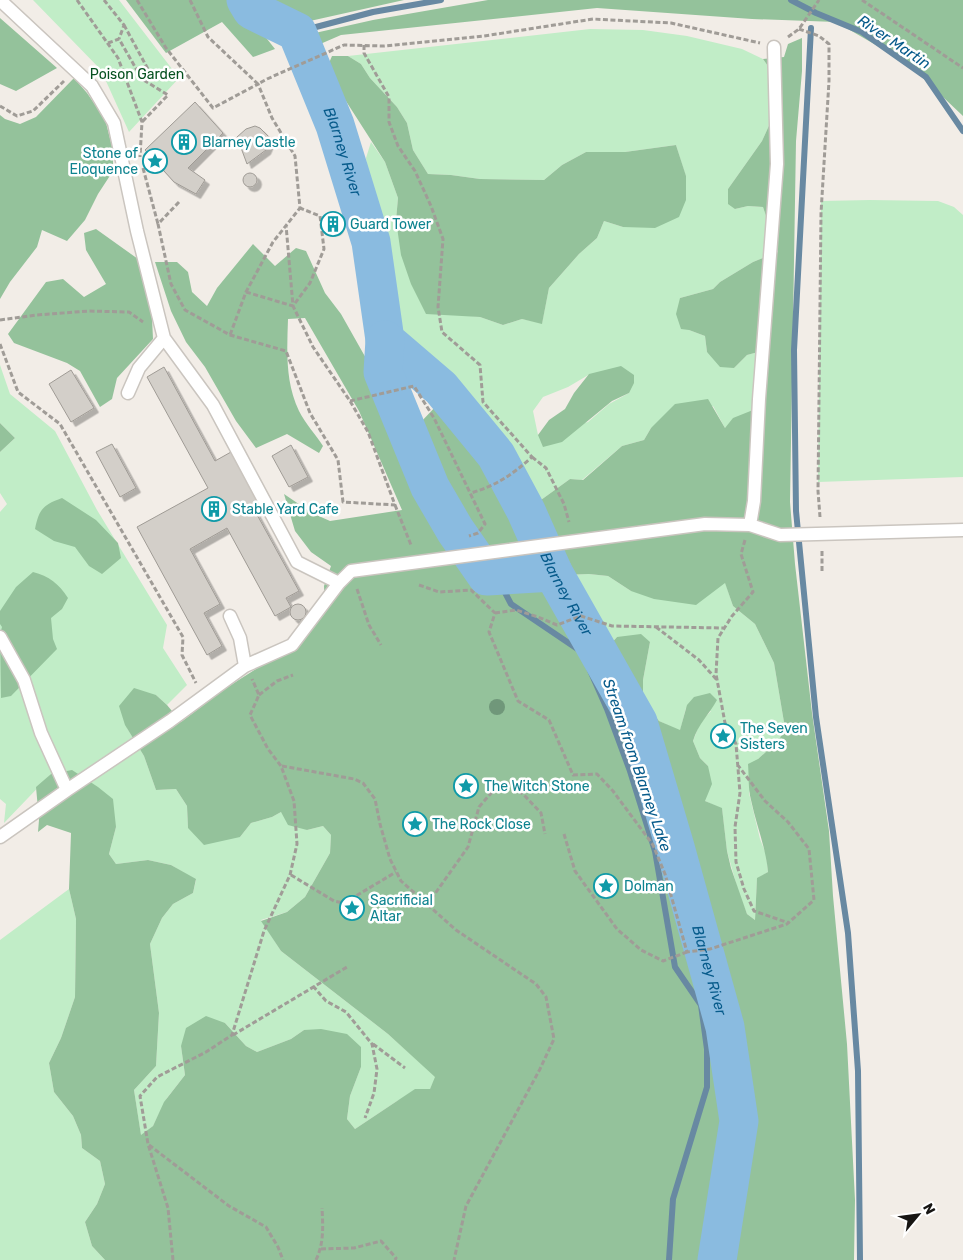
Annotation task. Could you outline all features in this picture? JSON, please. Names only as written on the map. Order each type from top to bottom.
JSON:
[{"type":"lane","points":[[0,0],[92,86],[114,123],[136,232],[164,338],[214,405],[297,562],[339,583]]},
{"type":"lane","points":[[750,525],[754,501],[759,399],[777,164],[774,47]]},
{"type":"lane","points":[[128,394],[139,368],[164,338]]},
{"type":"lane","points":[[0,837],[245,666],[292,645],[339,583],[351,571],[706,524],[750,525],[780,535],[963,530]]},
{"type":"lane","points":[[230,616],[240,638],[245,666]]},
{"type":"lane","points":[[0,637],[24,680],[41,733],[67,790]]},
{"type":"path","points":[[77,0],[118,58],[142,122],[140,156],[171,284],[185,310],[230,335],[286,351],[310,413],[338,460],[343,502],[395,505]]},
{"type":"path","points":[[104,0],[124,25],[149,71],[142,79]]},
{"type":"path","points":[[137,0],[166,48],[213,108],[267,79],[344,44],[384,46],[484,36],[593,19],[671,23],[774,47],[799,29],[819,0]]},
{"type":"path","points":[[190,0],[208,37],[258,84],[272,118],[295,156],[300,208],[274,242],[246,292],[230,335]]},
{"type":"path","points":[[862,0],[963,68]]},
{"type":"path","points":[[124,25],[119,39],[142,79],[168,95],[142,122]]},
{"type":"path","points":[[799,29],[819,36],[829,44],[829,81],[821,213],[818,491],[821,534]]},
{"type":"path","points":[[108,43],[119,39]]},
{"type":"path","points":[[364,45],[364,53],[389,97],[389,122],[398,146],[415,171],[443,239],[438,307],[442,332],[480,365],[483,402],[532,457],[546,468],[564,504],[570,522]]},
{"type":"path","points":[[0,106],[17,116],[32,111],[75,70]]},
{"type":"path","points":[[158,224],[179,202]]},
{"type":"path","points":[[292,306],[310,283],[324,249],[320,216],[300,208]]},
{"type":"path","points":[[286,225],[292,306],[313,347],[350,401],[368,432],[410,546]]},
{"type":"path","points":[[246,292],[292,306]]},
{"type":"path","points":[[0,320],[90,311],[129,312],[164,338]]},
{"type":"path","points":[[0,344],[18,392],[60,424],[183,637],[182,655],[203,697]]},
{"type":"path","points":[[350,401],[414,386],[434,418],[485,524],[478,533],[467,537]]},
{"type":"path","points":[[471,493],[491,487],[514,473],[532,457]]},
{"type":"path","points":[[750,525],[741,554],[753,592],[732,616],[718,638],[716,674],[725,723],[736,744],[740,793],[735,827],[736,862],[744,889],[754,911],[790,923]]},
{"type":"path","points":[[351,571],[368,625],[381,645]]},
{"type":"path","points":[[419,585],[439,592],[471,590],[495,613]]},
{"type":"path","points":[[495,613],[516,610],[557,625],[581,616],[612,626],[724,628]]},
{"type":"path","points":[[495,613],[489,632],[518,701],[549,720],[573,775],[597,774],[613,791],[653,845],[665,874],[689,952]]},
{"type":"path","points":[[656,626],[699,660],[717,681]]},
{"type":"path","points":[[245,666],[260,695]]},
{"type":"path","points":[[232,1035],[264,931],[290,875],[297,844],[294,801],[281,766],[268,749],[250,716],[260,695],[277,681],[293,676]]},
{"type":"path","points":[[564,834],[575,871],[617,929],[641,950],[663,961],[689,952],[710,949],[790,923],[814,900],[809,849],[788,822],[765,801],[737,764]]},
{"type":"path","points":[[281,766],[354,779],[363,783],[375,799],[390,859],[401,881],[474,944],[536,984],[546,998],[554,1039],[540,1069],[466,1206],[454,1260]]},
{"type":"path","points":[[427,905],[468,847],[480,807],[499,784],[510,784],[524,795],[541,813],[545,834]]},
{"type":"path","points":[[290,875],[334,901],[344,903],[396,872]]},
{"type":"path","points":[[173,1260],[168,1208],[148,1144],[140,1096],[157,1077],[206,1052],[347,967]]},
{"type":"path","points":[[313,986],[326,1001],[346,1012],[372,1044],[405,1068]]},
{"type":"path","points":[[365,1118],[374,1093],[377,1069],[372,1044]]},
{"type":"path","points":[[148,1144],[229,1206],[266,1227],[278,1246],[283,1260]]},
{"type":"path","points":[[316,1260],[321,1249],[323,1230],[322,1208]]},
{"type":"path","points":[[321,1249],[354,1248],[380,1241],[396,1258],[395,1260]]},
{"type":"green space","name":"Poison Garden","points":[[33,0],[119,0],[179,78],[129,132],[101,70]]},
{"type":"green space","points":[[126,0],[236,0],[275,49],[253,57],[222,22],[166,53]]},
{"type":"green space","points":[[256,0],[404,0],[301,23]]},
{"type":"green space","points":[[488,0],[963,0],[963,116],[907,63],[836,22],[752,19],[597,8],[341,35],[311,48],[306,35],[373,20]]},
{"type":"green space","points":[[0,18],[57,68],[16,91],[0,84]]},
{"type":"green space","points":[[590,29],[643,30],[687,36],[742,49],[763,59],[770,69],[772,119],[762,141],[728,189],[735,209],[748,206],[763,207],[778,252],[753,262],[720,282],[713,289],[680,298],[689,330],[705,336],[707,352],[734,368],[747,355],[762,351],[758,408],[725,428],[713,406],[651,428],[644,440],[622,446],[582,480],[570,479],[534,505],[501,452],[454,390],[395,337],[392,329],[395,318],[389,306],[388,278],[380,225],[368,185],[366,158],[371,142],[385,162],[398,198],[396,220],[464,315],[480,317],[503,325],[522,319],[542,323],[549,288],[579,254],[597,238],[604,221],[623,227],[686,177],[676,145],[625,152],[586,152],[562,165],[544,180],[480,179],[428,174],[413,150],[407,123],[397,107],[370,78],[361,64],[348,56]],"holes":[[[590,374],[629,393],[609,404],[588,422],[538,435],[533,411],[543,397],[568,387]]]},
{"type":"green space","points":[[802,38],[802,71],[796,141],[790,502],[812,713],[829,831],[847,1044],[855,1200],[854,1260],[723,1260],[742,1155],[744,1120],[740,1084],[710,958],[639,717],[599,652],[609,646],[617,637],[641,634],[650,642],[643,680],[643,700],[659,721],[680,730],[687,705],[694,697],[710,693],[717,700],[693,741],[700,758],[708,766],[712,784],[705,801],[722,808],[731,868],[747,914],[755,920],[757,878],[768,872],[750,796],[748,764],[758,759],[779,740],[785,728],[774,663],[755,624],[733,606],[725,583],[696,605],[654,599],[631,591],[608,576],[589,574],[564,575],[545,538],[534,505],[570,479],[583,480],[622,446],[644,440],[651,428],[675,404],[708,399],[725,428],[733,418],[758,408],[762,351],[747,355],[734,368],[720,367],[707,352],[705,336],[681,329],[676,314],[680,298],[713,289],[720,282],[753,262],[778,252],[763,207],[748,206],[735,209],[728,204],[728,189],[762,141],[772,119],[770,69],[763,59],[784,57],[788,44]]},
{"type":"green space","points":[[332,56],[348,56],[361,64],[370,78],[397,107],[407,123],[413,150],[428,174],[480,179],[544,180],[562,165],[586,152],[625,152],[676,145],[686,176],[686,200],[679,217],[655,228],[623,227],[604,221],[597,238],[579,254],[549,288],[542,324],[522,319],[503,325],[480,317],[426,314],[411,284],[401,255],[396,220],[398,198],[385,162],[326,70]]},
{"type":"green space","points":[[74,78],[105,119],[113,150],[113,171],[98,194],[85,220],[67,241],[42,230],[37,247],[10,282],[0,299],[0,115],[5,119],[20,124],[36,117]]},
{"type":"green space","points":[[821,201],[938,201],[954,207],[963,215],[963,477],[818,482]]},
{"type":"green space","points":[[96,229],[138,259],[152,318],[153,339],[117,378],[112,399],[100,407],[80,371],[67,363],[14,343],[8,334],[46,282],[63,279],[84,297],[106,284],[86,250],[84,233]]},
{"type":"green space","points":[[253,244],[275,266],[296,248],[306,251],[325,293],[341,314],[376,376],[447,534],[458,521],[438,483],[422,446],[419,424],[438,404],[470,440],[519,513],[558,601],[588,650],[625,718],[673,865],[694,945],[701,958],[737,1121],[712,1260],[105,1260],[92,1246],[85,1222],[97,1204],[105,1184],[100,1161],[82,1148],[81,1135],[73,1116],[54,1092],[49,1063],[61,1038],[75,997],[76,919],[69,889],[71,833],[47,825],[38,832],[39,820],[36,787],[51,774],[72,770],[113,799],[116,827],[109,854],[116,864],[148,860],[171,865],[196,879],[193,893],[173,904],[162,918],[150,944],[159,1013],[156,1066],[134,1090],[141,1135],[153,1126],[164,1102],[185,1075],[181,1046],[186,1028],[206,1016],[225,1023],[246,1046],[257,1052],[291,1039],[304,1030],[321,1029],[347,1034],[361,1047],[361,1067],[350,1096],[347,1119],[355,1129],[415,1089],[430,1089],[435,1077],[388,1034],[281,951],[261,921],[287,912],[305,897],[330,853],[331,835],[323,826],[307,830],[288,825],[281,812],[272,817],[251,823],[240,837],[204,845],[188,828],[187,806],[176,789],[156,790],[144,756],[125,725],[119,706],[134,688],[156,695],[181,722],[223,690],[299,645],[325,613],[324,586],[331,566],[311,552],[295,531],[284,494],[312,513],[330,521],[402,510],[359,411],[305,318],[288,319],[289,377],[294,400],[299,411],[323,446],[319,453],[287,434],[256,448],[236,421],[205,367],[186,342],[171,311],[155,262],[177,262],[188,272],[192,292],[207,306],[217,288]]},
{"type":"green space","points":[[0,365],[10,394],[55,431],[97,510],[167,625],[163,648],[187,685],[167,705],[156,695],[127,728],[144,756],[156,790],[176,789],[187,806],[188,828],[240,837],[251,823],[272,817],[281,812],[307,830],[323,826],[331,835],[330,853],[305,897],[287,912],[261,920],[281,951],[388,1034],[436,1077],[430,1089],[397,1101],[355,1129],[347,1119],[350,1096],[361,1067],[304,1030],[291,1039],[257,1052],[246,1046],[225,1023],[181,1046],[185,1075],[167,1098],[153,1126],[141,1136],[134,1090],[156,1066],[159,1013],[150,944],[162,918],[173,904],[193,893],[196,880],[171,865],[148,860],[116,864],[109,854],[116,827],[51,774],[4,823],[6,804],[0,799],[0,512],[7,504],[0,493],[0,452],[15,438],[0,423]]},
{"type":"green space","points":[[621,366],[634,375],[634,383],[629,393],[612,401],[562,442],[543,447],[538,435],[549,420],[565,409],[574,393],[589,374]]},
{"type":"green space","points":[[0,423],[15,438],[0,452]]},
{"type":"green space","points":[[62,498],[96,520],[118,543],[121,558],[102,574],[89,566],[75,547],[54,541],[35,529],[40,512],[50,503]]},
{"type":"green space","points":[[33,572],[53,581],[68,598],[62,609],[51,618],[53,639],[57,649],[11,696],[1,698],[0,634],[2,627],[0,624],[0,611],[16,587]]},
{"type":"green space","points":[[589,574],[608,576],[631,591],[725,582],[733,606],[755,624],[774,663],[785,728],[779,740],[758,759],[749,793],[760,839],[766,854],[768,872],[757,879],[755,920],[747,914],[739,894],[727,851],[722,809],[705,801],[708,766],[700,758],[693,741],[700,723],[711,711],[686,708],[680,731],[659,721],[643,700],[643,680],[650,642],[617,637],[609,646],[599,652],[564,575]]},
{"type":"green space","points":[[69,889],[76,919],[75,997],[61,1038],[49,1063],[54,1092],[73,1116],[81,1135],[82,1148],[100,1161],[105,1184],[97,1204],[85,1222],[92,1246],[105,1260],[0,1260],[0,940]]},
{"type":"building","name":"Blarney Castle","points":[[195,102],[223,133],[188,168],[205,180],[196,194],[174,182],[145,150]]},
{"type":"building","points":[[255,126],[268,136],[269,143],[266,150],[247,164],[237,137],[246,129]]},
{"type":"building","points":[[247,173],[253,173],[257,180],[253,187],[247,187],[243,183],[243,177]]},
{"type":"building","name":"Guard Tower","points":[[335,219],[338,220],[338,230],[331,231],[328,230],[327,223],[328,220]]},
{"type":"building","name":"Stable Yard Cafe","points":[[164,367],[215,461],[231,452],[262,507],[255,511],[299,591],[286,598],[291,607],[275,616],[227,528],[190,549],[220,604],[204,613],[222,646],[207,655],[137,527],[208,488],[147,377]]},
{"type":"building","points":[[71,370],[94,408],[71,422],[49,384]]},
{"type":"building","points":[[112,444],[136,488],[120,497],[96,452]]},
{"type":"building","points":[[291,445],[308,477],[289,487],[272,456]]},
{"type":"building","points":[[295,604],[301,604],[306,609],[304,618],[295,620],[290,615],[290,609]]},
{"type":"waterway","name":"Blarney River","points":[[246,0],[252,10],[297,32],[335,125],[371,242],[385,340],[441,388],[496,455],[526,511],[553,572],[638,722],[725,1027],[739,1121],[717,1260]]},
{"type":"waterway","name":"River Martin","points":[[297,32],[373,12],[441,0]]},
{"type":"waterway","name":"River Martin","points":[[791,0],[816,13],[862,32],[926,77],[963,131]]},
{"type":"waterway","points":[[811,28],[794,350],[796,511],[816,717],[848,933],[858,1071],[860,1260]]},
{"type":"waterway","points":[[385,340],[383,372],[430,487],[455,530],[487,576],[553,572]]},
{"type":"waterway","name":"Stream from Blarney Lake","points":[[497,577],[511,604],[582,652],[607,709],[630,771],[655,851],[675,967],[701,1005],[707,1049],[707,1087],[673,1199],[669,1260]]},
{"type":"place","name":"Blarney Castle","points":[[184,142]]},
{"type":"place","name":"Stone of Eloquence","points":[[155,161]]},
{"type":"place","name":"Guard Tower","points":[[333,224]]},
{"type":"place","name":"Stable Yard Cafe","points":[[214,509]]},
{"type":"place","name":"The Seven Sisters","points":[[723,736]]},
{"type":"place","name":"The Witch Stone","points":[[466,786]]},
{"type":"place","name":"The Rock Close","points":[[415,824]]},
{"type":"place","name":"Dolman","points":[[606,886]]},
{"type":"place","name":"Sacrificial Altar","points":[[352,908]]}]
